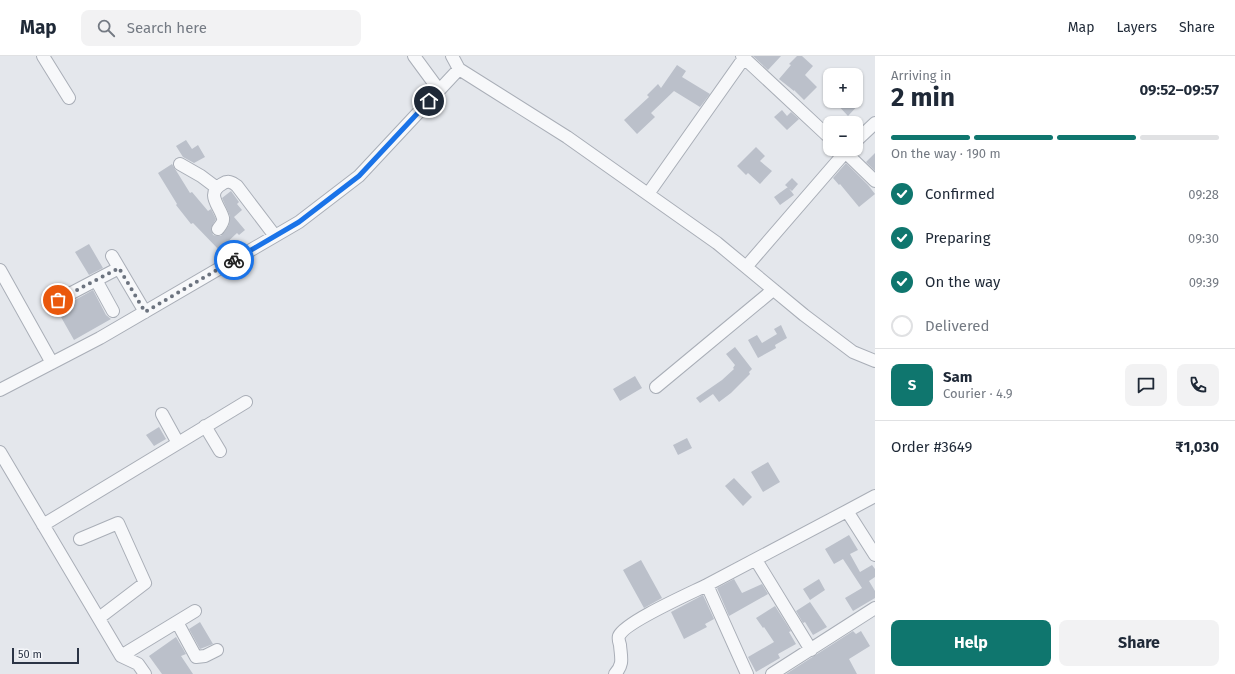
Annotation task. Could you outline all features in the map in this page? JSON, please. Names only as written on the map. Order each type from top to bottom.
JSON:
[{"type":"street","points":[[43,56],[68,98]]},
{"type":"street","points":[[414,56],[439,90]]},
{"type":"street","points":[[452,56],[459,69],[567,138],[717,243],[804,315],[853,352],[875,360]]},
{"type":"street","points":[[648,194],[743,57],[823,131]]},
{"type":"street","points":[[0,390],[100,338],[299,222],[359,176],[459,69]]},
{"type":"street","points":[[863,134],[875,123]]},
{"type":"street","points":[[746,267],[840,156]]},
{"type":"street","points":[[851,156],[875,181]]},
{"type":"street","points":[[180,164],[201,176],[217,188]]},
{"type":"street","points":[[218,229],[223,222],[223,217],[214,201],[214,196],[217,188],[228,181],[237,186],[275,236]]},
{"type":"street","points":[[112,256],[145,312]]},
{"type":"street","points":[[58,300],[119,268]]},
{"type":"street","points":[[0,270],[52,363]]},
{"type":"street","points":[[96,280],[113,311]]},
{"type":"street","points":[[656,387],[774,290]]},
{"type":"street","points":[[43,525],[246,402]]},
{"type":"street","points":[[162,414],[178,443]]},
{"type":"street","points":[[205,426],[220,451]]},
{"type":"street","points":[[0,452],[121,656],[138,664],[145,674]]},
{"type":"street","points":[[615,674],[621,667],[622,662],[619,637],[623,631],[635,622],[756,560],[875,496]]},
{"type":"street","points":[[847,510],[875,555]]},
{"type":"street","points":[[80,539],[118,523],[145,583],[99,618]]},
{"type":"street","points":[[756,560],[811,650]]},
{"type":"street","points":[[707,585],[747,674]]},
{"type":"street","points":[[772,674],[875,608]]},
{"type":"street","points":[[121,656],[195,611]]},
{"type":"street","points":[[177,622],[196,657],[205,656],[217,650]]},
{"type":"building","points":[[753,56],[781,56],[768,70]]},
{"type":"building","points":[[797,56],[802,56],[813,66],[805,75],[817,87],[804,100],[794,90],[779,79],[791,65],[789,64]]},
{"type":"building","points":[[677,65],[686,71],[682,77],[710,94],[700,107],[674,91],[651,113],[655,117],[637,134],[624,120],[649,97],[647,95],[658,84],[661,88]]},
{"type":"building","points":[[841,108],[855,108],[848,116]]},
{"type":"building","points":[[782,110],[787,116],[791,112],[799,119],[787,130],[774,117]]},
{"type":"building","points":[[186,140],[192,149],[198,145],[205,157],[194,163],[183,157],[176,146]]},
{"type":"building","points":[[756,147],[765,156],[760,161],[772,171],[760,184],[748,173],[746,175],[737,166]]},
{"type":"building","points":[[875,153],[875,171],[866,162]]},
{"type":"building","points":[[846,163],[875,194],[859,207],[840,184],[839,185],[833,178]]},
{"type":"building","points":[[172,164],[190,193],[192,192],[208,211],[211,209],[216,219],[211,228],[213,235],[221,236],[229,225],[230,216],[222,198],[231,191],[239,202],[237,204],[242,210],[234,217],[245,230],[239,235],[237,233],[219,250],[193,223],[191,224],[176,205],[177,204],[158,173]]},
{"type":"building","points":[[792,178],[798,184],[792,191],[785,185]]},
{"type":"building","points":[[788,187],[794,195],[780,205],[774,197]]},
{"type":"building","points":[[89,244],[103,268],[89,275],[75,252]]},
{"type":"building","points":[[93,290],[106,315],[111,319],[74,340],[57,310]]},
{"type":"building","points":[[781,325],[787,338],[775,345],[776,348],[758,358],[748,340],[757,335],[762,343],[777,334],[774,329]]},
{"type":"building","points":[[735,347],[752,369],[749,372],[750,374],[731,393],[719,402],[713,394],[700,403],[696,398],[722,380],[734,369],[733,368],[735,365],[726,354]]},
{"type":"building","points":[[635,376],[642,388],[620,401],[613,389]]},
{"type":"building","points":[[159,427],[166,439],[154,446],[146,435]]},
{"type":"building","points":[[687,438],[692,448],[678,455],[673,445]]},
{"type":"building","points":[[768,462],[780,482],[763,492],[751,472]]},
{"type":"building","points":[[734,478],[752,497],[743,506],[725,486]]},
{"type":"building","points":[[849,535],[858,550],[850,554],[860,572],[872,565],[875,569],[875,577],[869,581],[875,591],[875,598],[853,611],[845,598],[862,588],[843,559],[834,564],[825,549]]},
{"type":"building","points":[[641,560],[662,598],[644,608],[623,570]]},
{"type":"building","points":[[734,579],[742,593],[762,584],[768,594],[729,616],[717,588]]},
{"type":"building","points":[[819,579],[825,590],[810,600],[803,589]]},
{"type":"building","points":[[703,595],[714,619],[705,624],[707,627],[684,639],[671,612]]},
{"type":"building","points":[[810,602],[827,627],[813,635],[805,622],[803,623],[796,611]]},
{"type":"building","points":[[775,606],[791,631],[789,632],[796,644],[778,654],[780,658],[756,672],[748,657],[774,642],[756,618]]},
{"type":"building","points":[[200,622],[213,644],[200,649],[189,629]]},
{"type":"building","points":[[853,631],[856,634],[861,631],[870,646],[849,659],[857,674],[786,674]]},
{"type":"building","points":[[176,637],[186,654],[181,656],[193,674],[162,674],[149,656]]},
{"type":"way so far","points":[[58,300],[119,268],[145,312],[234,260]]},
{"type":"route","points":[[234,260],[299,222],[359,176],[429,101]]}]
